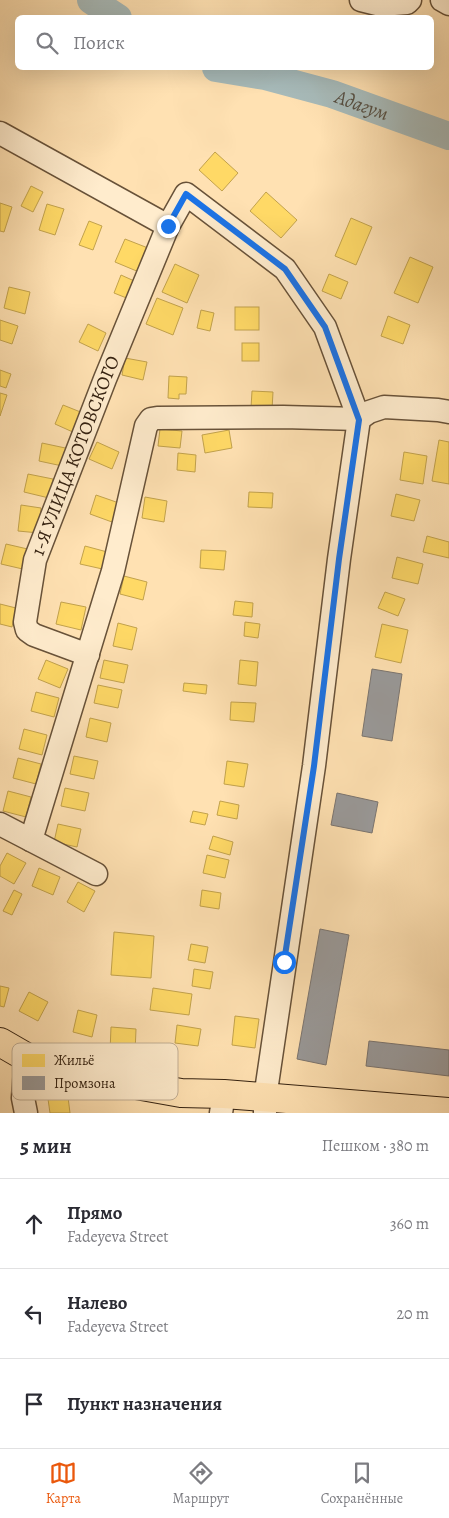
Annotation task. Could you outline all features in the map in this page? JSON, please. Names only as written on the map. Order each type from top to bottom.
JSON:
[{"type":"main road","points":[[0,1042],[12,1049]]},
{"type":"main road","points":[[178,1092],[222,1103],[449,1112]]},
{"type":"street","points":[[361,0],[381,5],[407,3],[410,0]]},
{"type":"street","points":[[442,0],[449,4]]},
{"type":"street","points":[[0,133],[168,226],[186,194],[285,269],[325,327],[359,420],[339,559],[314,766],[284,962],[265,1106]]},
{"type":"street","name":"1-Я УЛИЦА КОТОВСКОГО","points":[[88,655],[34,635],[27,630],[25,622],[35,560],[105,379],[168,226]]},
{"type":"street","points":[[31,840],[113,571],[146,426],[151,420],[157,418],[326,417],[359,420],[369,412],[384,407],[449,412]]},
{"type":"street","points":[[0,824],[96,874]]},
{"type":"street","points":[[23,1100],[26,1113]]},
{"type":"building: Жильё","points":[[215,152],[238,173],[222,191],[199,170]]},
{"type":"building: Жильё","points":[[31,186],[43,192],[33,212],[21,206]]},
{"type":"building: Жильё","points":[[266,192],[297,220],[281,238],[250,211]]},
{"type":"building: Жильё","points":[[0,203],[12,207],[4,232],[0,231]]},
{"type":"building: Жильё","points":[[47,204],[64,209],[55,235],[39,230]]},
{"type":"building: Жильё","points":[[351,218],[372,227],[356,265],[335,256]]},
{"type":"building: Жильё","points":[[89,221],[102,226],[93,250],[79,245]]},
{"type":"building: Жильё","points":[[125,239],[148,248],[139,272],[115,262]]},
{"type":"building: Жильё","points":[[410,257],[433,267],[418,303],[394,293]]},
{"type":"building: Жильё","points":[[175,264],[199,275],[187,303],[162,292]]},
{"type":"building: Жильё","points":[[329,274],[348,282],[341,299],[322,291]]},
{"type":"building: Жильё","points":[[121,275],[141,284],[134,301],[114,293]]},
{"type":"building: Жильё","points":[[9,287],[30,292],[25,314],[4,308]]},
{"type":"building: Жильё","points":[[157,298],[183,308],[173,335],[146,324]]},
{"type":"building: Жильё","points":[[235,307],[259,307],[259,330],[235,330]]},
{"type":"building: Жильё","points":[[201,310],[214,313],[210,331],[197,328]]},
{"type":"building: Жильё","points":[[388,316],[410,325],[403,344],[381,336]]},
{"type":"building: Жильё","points":[[0,320],[18,326],[12,344],[0,340]]},
{"type":"building: Жильё","points":[[88,324],[106,333],[98,351],[79,342]]},
{"type":"building: Жильё","points":[[242,343],[259,343],[259,361],[242,361]]},
{"type":"building: Жильё","points":[[125,358],[147,362],[143,380],[122,375]]},
{"type":"building: Жильё","points":[[0,370],[11,374],[6,388],[0,386]]},
{"type":"building: Жильё","points":[[169,376],[187,377],[186,394],[179,394],[179,399],[168,398]]},
{"type":"building: Жильё","points":[[252,391],[273,392],[272,410],[251,408]]},
{"type":"building: Жильё","points":[[0,393],[7,395],[0,416]]},
{"type":"building: Жильё","points":[[63,405],[83,413],[75,433],[55,424]]},
{"type":"building: Жильё","points":[[160,429],[182,431],[180,448],[158,446]]},
{"type":"building: Жильё","points":[[229,430],[232,448],[205,453],[202,435]]},
{"type":"building: Жильё","points":[[439,440],[449,442],[449,484],[432,481]]},
{"type":"building: Жильё","points":[[97,442],[119,452],[112,469],[89,459]]},
{"type":"building: Жильё","points":[[42,443],[70,449],[67,467],[39,461]]},
{"type":"building: Жильё","points":[[404,452],[427,456],[423,484],[400,480]]},
{"type":"building: Жильё","points":[[178,453],[196,455],[195,472],[177,470]]},
{"type":"building: Жильё","points":[[28,474],[53,479],[49,498],[24,492]]},
{"type":"building: Жильё","points":[[249,492],[273,493],[272,508],[248,507]]},
{"type":"building: Жильё","points":[[396,494],[420,500],[414,521],[391,516]]},
{"type":"building: Жильё","points":[[96,495],[119,503],[112,522],[90,514]]},
{"type":"building: Жильё","points":[[145,497],[167,501],[164,522],[142,518]]},
{"type":"building: Жильё","points":[[21,505],[41,508],[39,533],[18,531]]},
{"type":"building: Жильё","points":[[427,536],[449,542],[449,558],[423,552]]},
{"type":"building: Жильё","points":[[6,544],[32,550],[27,570],[1,564]]},
{"type":"building: Жильё","points":[[85,546],[111,553],[107,570],[80,564]]},
{"type":"building: Жильё","points":[[201,550],[226,551],[224,570],[200,568]]},
{"type":"building: Жильё","points":[[397,557],[423,564],[418,584],[392,578]]},
{"type":"building: Жильё","points":[[124,576],[147,582],[143,600],[120,594]]},
{"type":"building: Жильё","points":[[385,592],[405,599],[398,616],[378,608]]},
{"type":"building: Жильё","points":[[235,601],[253,603],[252,617],[233,615]]},
{"type":"building: Жильё","points":[[61,602],[86,607],[81,630],[56,624]]},
{"type":"building: Жильё","points":[[0,604],[16,608],[12,627],[0,624]]},
{"type":"building: Жильё","points":[[245,622],[260,624],[258,638],[244,636]]},
{"type":"building: Жильё","points":[[118,623],[137,628],[132,650],[113,646]]},
{"type":"building: Жильё","points":[[382,624],[408,630],[401,663],[375,657]]},
{"type":"building: Жильё","points":[[46,660],[68,669],[60,688],[38,679]]},
{"type":"building: Жильё","points":[[104,660],[128,665],[124,683],[100,678]]},
{"type":"building: Жильё","points":[[240,660],[258,662],[256,686],[238,684]]},
{"type":"building: Жильё","points":[[184,683],[207,685],[206,694],[183,691]]},
{"type":"building: Жильё","points":[[98,685],[122,690],[118,708],[94,703]]},
{"type":"building: Жильё","points":[[36,692],[59,698],[54,717],[31,711]]},
{"type":"building: Жильё","points":[[231,702],[256,703],[254,722],[230,720]]},
{"type":"building: Жильё","points":[[90,718],[111,723],[107,742],[86,737]]},
{"type":"building: Жильё","points":[[24,729],[47,735],[42,755],[19,749]]},
{"type":"building: Жильё","points":[[74,756],[98,761],[94,779],[70,774]]},
{"type":"building: Жильё","points":[[18,758],[41,764],[36,784],[13,778]]},
{"type":"building: Жильё","points":[[227,761],[248,764],[244,787],[224,784]]},
{"type":"building: Жильё","points":[[65,788],[89,793],[85,811],[61,806]]},
{"type":"building: Жильё","points":[[8,791],[31,797],[26,817],[3,811]]},
{"type":"building: Жильё","points":[[220,801],[239,805],[237,819],[217,815]]},
{"type":"building: Жильё","points":[[193,811],[208,814],[205,825],[190,822]]},
{"type":"building: Жильё","points":[[58,824],[81,829],[77,847],[54,842]]},
{"type":"building: Жильё","points":[[213,836],[233,842],[230,855],[209,849]]},
{"type":"building: Жильё","points":[[7,853],[26,863],[14,884],[0,876],[0,866]]},
{"type":"building: Жильё","points":[[207,855],[229,860],[225,878],[203,873]]},
{"type":"building: Жильё","points":[[39,868],[60,877],[53,895],[32,886]]},
{"type":"building: Жильё","points":[[78,882],[95,891],[84,912],[67,902]]},
{"type":"building: Жильё","points":[[14,890],[22,894],[12,915],[3,911]]},
{"type":"building: Жильё","points":[[202,890],[221,893],[219,909],[200,906]]},
{"type":"building: Жильё","points":[[114,932],[154,936],[151,978],[111,975]]},
{"type":"building: Жильё","points":[[191,944],[208,947],[205,963],[188,960]]},
{"type":"building: Жильё","points":[[194,969],[213,972],[210,989],[192,986]]},
{"type":"building: Жильё","points":[[0,986],[9,988],[4,1007],[0,1006]]},
{"type":"building: Жильё","points":[[153,988],[192,994],[189,1015],[150,1010]]},
{"type":"building: Жильё","points":[[29,992],[48,1002],[38,1021],[19,1011]]},
{"type":"building: Жильё","points":[[78,1010],[97,1015],[92,1037],[73,1032]]},
{"type":"building: Жильё","points":[[235,1016],[259,1019],[255,1048],[232,1045]]},
{"type":"building: Жильё","points":[[177,1025],[201,1029],[198,1046],[175,1043]]},
{"type":"building: Жильё","points":[[111,1027],[136,1029],[135,1043],[110,1043]]},
{"type":"building: Жильё","points":[[48,1100],[68,1100],[70,1113],[50,1113]]},
{"type":"building: Промзона","points":[[372,669],[402,674],[392,741],[362,736]]},
{"type":"building: Промзона","points":[[337,793],[378,802],[372,833],[331,825]]},
{"type":"building: Промзона","points":[[320,929],[349,935],[326,1065],[297,1059]]},
{"type":"building: Промзона","points":[[369,1041],[449,1050],[449,1076],[366,1066]]},
{"type":"waterway","name":"Адагум","points":[[91,0],[114,15]]},
{"type":"waterway","name":"Адагум","points":[[228,70],[265,76],[332,94],[449,136]]},
{"type":"route","points":[[168,226],[186,194],[285,269],[325,327],[359,420],[339,559],[314,766],[284,962]]}]
